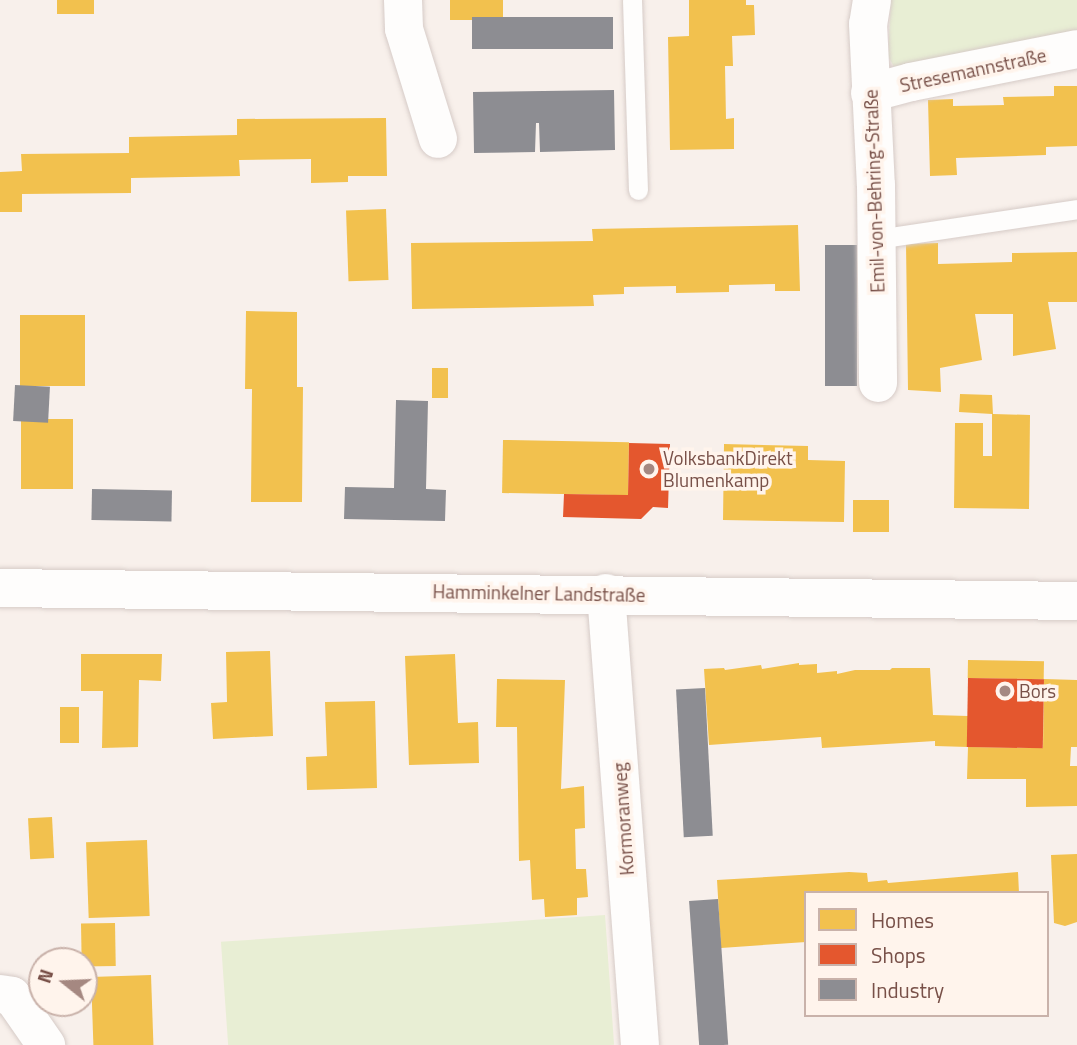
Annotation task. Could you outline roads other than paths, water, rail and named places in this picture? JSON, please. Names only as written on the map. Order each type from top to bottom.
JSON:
[{"type":"street","points":[[403,0],[404,29],[438,139]]},
{"type":"street","name":"Emil-von-Behring-Straße","points":[[872,0],[868,24],[877,239],[878,383]]},
{"type":"street","name":"Stresemannstraße","points":[[870,93],[911,82],[1077,49]]},
{"type":"street","name":"Hamminkelner Landstraße","points":[[0,587],[1077,601]]},
{"type":"street","name":"Kormoranweg","points":[[606,593],[640,1045]]},
{"type":"street","points":[[0,994],[12,996],[46,1045]]},
{"type":"lane","points":[[632,0],[638,190]]},
{"type":"lane","points":[[877,239],[1077,209]]},
{"type":"place","name":"VolksbankDirekt Blumenkamp","points":[[649,469]]},
{"type":"place","name":"Bors","points":[[1005,691]]}]
